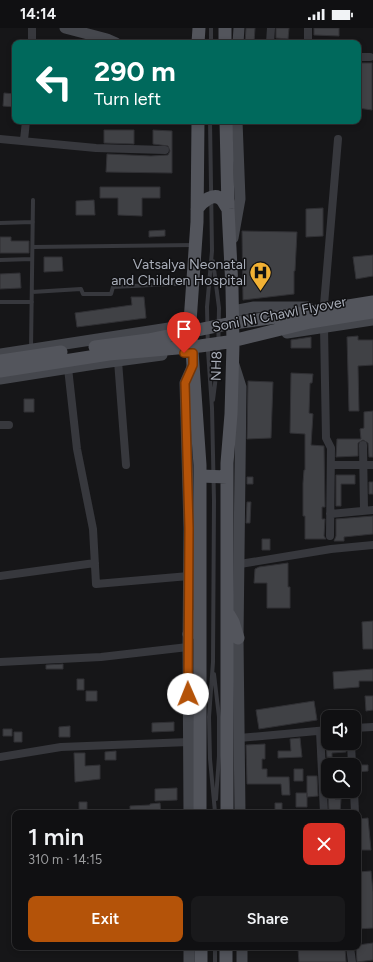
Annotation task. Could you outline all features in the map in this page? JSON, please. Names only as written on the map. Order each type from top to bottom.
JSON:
[{"type":"main road","points":[[198,40],[199,28]]},
{"type":"main road","points":[[225,28],[225,40]]},
{"type":"main road","points":[[198,124],[197,209],[190,322],[197,411],[200,476],[200,810]]},
{"type":"main road","name":"NH8","points":[[219,810],[227,658],[227,612],[233,588],[227,477],[233,345],[233,311],[228,209],[226,124]]},
{"type":"main road","points":[[197,209],[203,201],[211,197],[217,197],[222,200],[228,209]]},
{"type":"main road","name":"Soni Ni Chawl Flyover","points":[[0,361],[148,340],[227,324],[373,302]]},
{"type":"main road","name":"Soni Ni Chawl Flyover","points":[[0,371],[109,354],[214,344],[310,322],[373,312]]},
{"type":"main road","points":[[200,476],[227,477]]},
{"type":"main road","points":[[188,640],[200,609]]},
{"type":"main road","points":[[227,612],[234,622],[238,638]]},
{"type":"main road","points":[[201,950],[201,962]]},
{"type":"main road","points":[[226,950],[226,962]]},
{"type":"street","points":[[32,28],[32,40]]},
{"type":"street","points":[[65,28],[109,40]]},
{"type":"street","points":[[238,40],[239,28]]},
{"type":"street","points":[[270,40],[271,28]]},
{"type":"street","points":[[308,28],[308,40]]},
{"type":"street","points":[[361,57],[370,57]]},
{"type":"street","points":[[24,140],[26,124]]},
{"type":"street","points":[[230,252],[240,199],[237,124]]},
{"type":"street","points":[[0,139],[24,140],[96,148],[165,150]]},
{"type":"street","points":[[324,305],[338,139]]},
{"type":"street","points":[[233,311],[254,307],[303,308],[373,296]]},
{"type":"street","points":[[233,345],[281,334],[373,320]]},
{"type":"street","points":[[0,354],[169,328],[190,322]]},
{"type":"street","points":[[324,327],[326,438],[331,448],[330,536]]},
{"type":"street","points":[[0,379],[68,368],[175,354],[193,359],[185,383],[189,576],[189,810]]},
{"type":"street","points":[[118,361],[126,465]]},
{"type":"street","points":[[232,361],[241,387],[240,564],[233,588],[238,638],[240,810]]},
{"type":"street","points":[[68,368],[77,449],[93,529],[96,584],[189,576]]},
{"type":"street","points":[[0,425],[9,426]]},
{"type":"street","points":[[330,514],[369,510],[363,465],[363,445]]},
{"type":"street","points":[[331,465],[373,465]]},
{"type":"street","points":[[240,564],[331,549],[373,546]]},
{"type":"street","points":[[0,576],[95,562]]},
{"type":"street","points":[[0,662],[102,657],[188,640]]},
{"type":"street","points":[[361,728],[373,727]]},
{"type":"street","points":[[239,738],[321,731]]},
{"type":"street","points":[[0,757],[61,747],[189,742]]},
{"type":"street","points":[[324,750],[324,810]]},
{"type":"street","points":[[354,798],[355,810]]},
{"type":"street","points":[[189,950],[189,962]]},
{"type":"street","points":[[242,950],[242,962]]},
{"type":"street","points":[[350,950],[352,962]]},
{"type":"lane","points":[[211,28],[211,40]]},
{"type":"lane","points":[[210,124],[212,251],[219,308],[218,360],[212,408]]},
{"type":"lane","points":[[31,349],[33,200]]},
{"type":"lane","points":[[0,223],[33,222]]},
{"type":"lane","points":[[32,247],[195,245]]},
{"type":"lane","points":[[212,251],[207,307],[214,476],[213,662],[209,717],[210,759],[218,810]]},
{"type":"lane","points":[[0,260],[32,259]]},
{"type":"lane","points":[[32,292],[81,289],[83,294],[110,294],[113,287],[192,287]]},
{"type":"lane","points":[[0,302],[32,302]]},
{"type":"lane","points":[[213,662],[219,717],[219,810]]},
{"type":"lane","points":[[215,950],[215,962]]},
{"type":"building","points":[[246,28],[255,28],[254,40],[245,40]]},
{"type":"building","points":[[276,28],[289,28],[288,39],[276,38]]},
{"type":"building","points":[[314,28],[339,28],[339,36],[314,35]]},
{"type":"building","points":[[361,63],[372,63],[372,110],[361,108]]},
{"type":"building","points":[[4,93],[12,94],[12,107],[3,106]]},
{"type":"building","points":[[104,130],[134,130],[134,144],[104,143]]},
{"type":"building","points":[[153,130],[172,131],[172,173],[106,172],[107,154],[151,156],[168,155],[170,151],[168,146],[153,144]]},
{"type":"building","points":[[100,187],[160,187],[160,198],[142,198],[142,216],[118,215],[118,198],[100,198]]},
{"type":"building","points":[[94,200],[95,215],[76,215],[76,201]]},
{"type":"building","points":[[323,208],[323,236],[306,237],[306,209]]},
{"type":"building","points":[[165,230],[165,236],[149,237],[149,231]]},
{"type":"building","points":[[242,231],[297,232],[294,294],[243,300]]},
{"type":"building","points":[[0,237],[11,237],[11,241],[29,241],[29,253],[0,253]]},
{"type":"building","points":[[373,255],[373,276],[356,279],[353,257]]},
{"type":"building","points":[[44,257],[62,257],[63,271],[44,272]]},
{"type":"building","points":[[20,273],[21,288],[0,289],[0,274]]},
{"type":"building","points":[[131,297],[144,297],[146,318],[77,327],[75,313],[132,305]]},
{"type":"building","points":[[358,336],[358,340],[373,340],[373,365],[358,366],[359,411],[349,411],[347,337]]},
{"type":"building","points":[[311,337],[311,348],[291,348],[291,340]]},
{"type":"building","points":[[291,373],[313,374],[312,383],[310,383],[309,413],[313,414],[311,445],[324,446],[325,507],[322,507],[322,519],[325,519],[324,536],[326,539],[305,539],[303,483],[305,470],[305,434],[290,433]]},
{"type":"building","points":[[248,381],[273,382],[271,438],[247,439]]},
{"type":"building","points":[[24,399],[34,399],[34,412],[24,412]]},
{"type":"building","points":[[373,411],[373,457],[369,457],[368,443],[363,440],[358,443],[358,456],[336,457],[337,439],[361,439],[360,429],[364,428],[364,412]]},
{"type":"building","points":[[336,475],[355,475],[355,484],[341,484],[341,506],[336,506]]},
{"type":"building","points":[[247,477],[253,477],[253,484],[247,484]]},
{"type":"building","points":[[369,482],[373,482],[373,494],[369,494]]},
{"type":"building","points":[[247,502],[251,502],[250,523],[246,523]]},
{"type":"building","points":[[373,516],[373,534],[344,537],[344,541],[334,541],[336,536],[336,519]]},
{"type":"building","points":[[262,539],[270,539],[270,550],[262,550]]},
{"type":"building","points":[[288,563],[290,608],[267,608],[267,583],[254,583],[255,569],[259,567]]},
{"type":"building","points":[[373,621],[373,649],[363,649],[362,622]]},
{"type":"building","points":[[63,664],[63,669],[46,669],[46,665]]},
{"type":"building","points":[[373,669],[373,681],[359,681],[359,687],[334,689],[333,672]]},
{"type":"building","points":[[77,679],[84,679],[84,690],[77,690]]},
{"type":"building","points":[[86,691],[97,691],[97,701],[86,701]]},
{"type":"building","points":[[365,696],[373,696],[373,710],[366,711]]},
{"type":"building","points":[[314,701],[317,720],[259,729],[256,710]]},
{"type":"building","points":[[174,722],[174,731],[152,732],[152,723]]},
{"type":"building","points":[[70,726],[70,737],[59,737],[59,727]]},
{"type":"building","points":[[3,729],[12,729],[12,736],[3,736]]},
{"type":"building","points":[[14,732],[22,732],[22,742],[14,742]]},
{"type":"building","points":[[300,738],[302,757],[278,758],[278,751],[291,751],[290,739]]},
{"type":"building","points":[[265,744],[265,759],[262,759],[262,769],[267,769],[267,777],[289,777],[290,795],[282,795],[281,784],[247,784],[246,745]]},
{"type":"building","points":[[326,750],[346,750],[346,752],[332,753],[332,757],[327,757]]},
{"type":"building","points":[[116,751],[116,760],[105,760],[105,752]]},
{"type":"building","points":[[74,753],[85,753],[85,766],[100,765],[100,779],[75,782]]},
{"type":"building","points":[[361,765],[368,765],[368,771],[361,772]]},
{"type":"building","points":[[294,769],[303,769],[303,781],[294,781]]},
{"type":"building","points":[[307,776],[317,776],[318,796],[307,797]]},
{"type":"building","points":[[177,788],[177,800],[155,801],[155,789]]},
{"type":"building","points":[[296,793],[307,793],[307,807],[296,807]]},
{"type":"building","points":[[328,798],[341,799],[340,810],[329,810]]},
{"type":"building","points":[[79,802],[87,802],[87,810],[79,810]]},
{"type":"building","points":[[160,803],[161,810],[130,810],[130,806]]},
{"type":"building","points":[[275,803],[282,803],[282,810],[275,810]]},
{"type":"building","points":[[368,818],[371,850],[361,850],[361,819]]},
{"type":"building","points":[[371,871],[373,892],[373,928],[361,929],[361,872]]},
{"type":"building","points":[[373,943],[373,960],[357,962],[356,950],[361,950],[361,945]]},
{"type":"building","points":[[298,950],[345,950],[346,962],[299,962]]},
{"type":"place","name":"Vatsalya Neonatal and Children Hospital","points":[[261,292]]},
{"type":"route","points":[[184,353],[193,353],[193,365],[185,383],[189,528],[188,694]]}]
